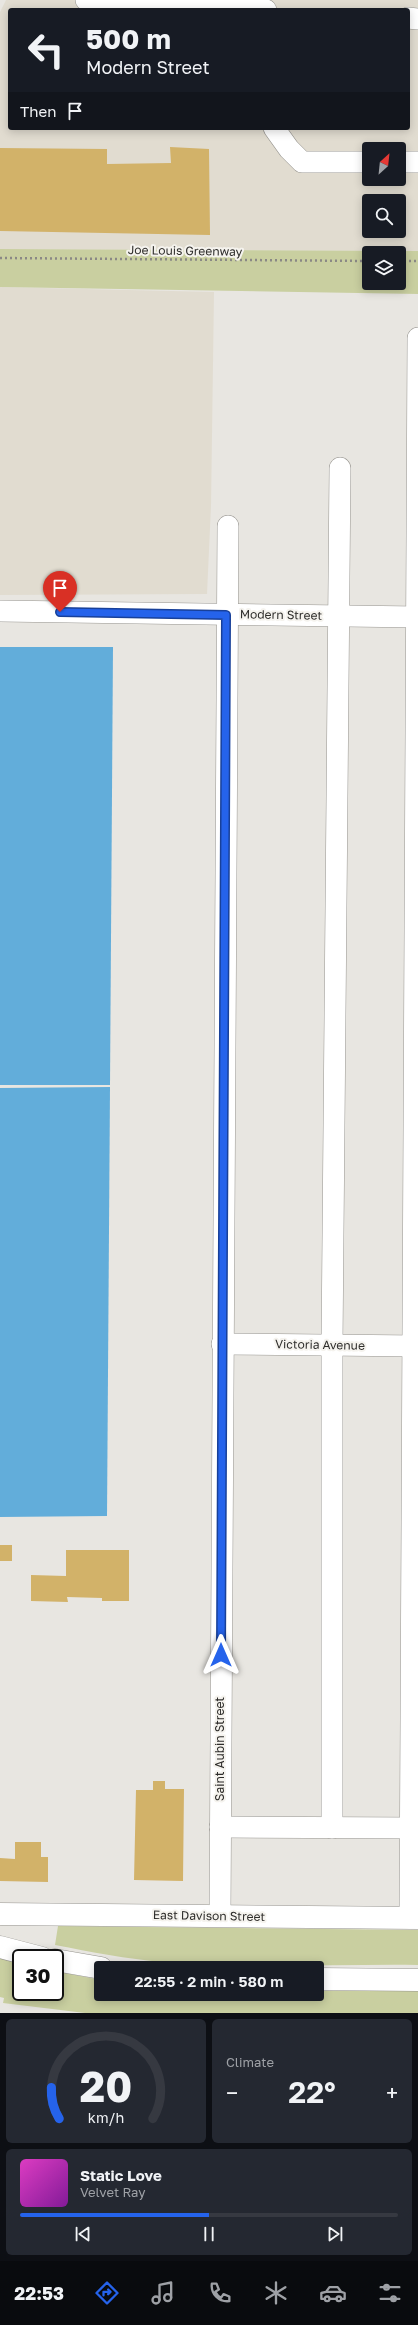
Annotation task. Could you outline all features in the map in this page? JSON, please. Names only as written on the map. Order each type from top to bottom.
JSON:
[{"type":"main road","name":"East Davison Street","points":[[0,1914],[414,1918]]},
{"type":"main road","points":[[0,1947],[12,1950]]},
{"type":"main road","points":[[64,1962],[94,1967]]},
{"type":"main road","points":[[324,1979],[418,1980]]},
{"type":"street","points":[[86,0],[230,8]]},
{"type":"street","points":[[275,130],[289,149],[302,162],[362,162]]},
{"type":"street","points":[[406,162],[418,162]]},
{"type":"street","points":[[414,1918],[418,338]]},
{"type":"street","points":[[332,1828],[332,1345],[340,468]]},
{"type":"street","name":"Saint Aubin Street","points":[[220,1916],[226,615],[228,526]]},
{"type":"street","name":"Modern Street","points":[[0,612],[417,617]]},
{"type":"street","name":"Victoria Avenue","points":[[222,1344],[415,1346]]},
{"type":"street","points":[[220,1827],[414,1829]]},
{"type":"path","name":"Joe Louis Greenway","points":[[0,258],[362,261]]},
{"type":"path","points":[[406,261],[418,261]]},
{"type":"shaded area","points":[[6,0],[418,0],[418,251],[406,251],[406,246],[362,246],[362,251],[0,249],[0,12]]},
{"type":"shaded area","points":[[0,287],[214,292],[211,506],[207,594],[0,595]]},
{"type":"green space","points":[[0,249],[362,251],[362,290],[406,290],[406,251],[418,251],[418,294],[0,287]]},
{"type":"green space","points":[[58,1926],[418,1930],[418,1965],[324,1966],[324,1961],[150,1961],[55,1945]]},
{"type":"green space","points":[[0,1956],[12,1960],[12,2001],[64,2001],[64,1973],[94,1979],[94,2001],[324,2001],[324,1991],[418,1990],[418,2013],[85,2013],[3,2003],[4,1998],[0,1997]]},
{"type":"water","points":[[0,647],[113,647],[110,1085],[0,1085]]},
{"type":"water","points":[[110,1087],[107,1516],[0,1517],[0,1088]]},
{"type":"building","points":[[170,147],[209,149],[210,235],[0,231],[0,148],[107,149],[107,164],[171,163]]},
{"type":"building","points":[[0,1545],[12,1545],[12,1561],[0,1561]]},
{"type":"building","points":[[66,1550],[129,1550],[129,1601],[102,1601],[102,1598],[67,1597],[68,1602],[31,1601],[31,1575],[66,1576]]},
{"type":"building","points":[[153,1781],[165,1781],[165,1789],[184,1789],[183,1881],[134,1880],[136,1790],[153,1790]]},
{"type":"building","points":[[15,1842],[41,1842],[41,1857],[48,1857],[48,1882],[0,1881],[0,1858],[15,1859]]},
{"type":"route","points":[[60,612],[226,615],[221,1655]]}]
